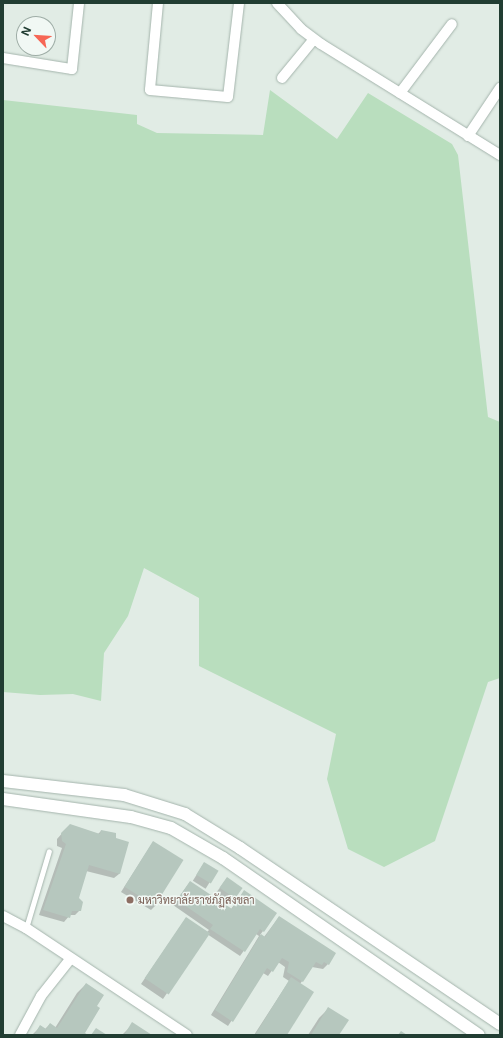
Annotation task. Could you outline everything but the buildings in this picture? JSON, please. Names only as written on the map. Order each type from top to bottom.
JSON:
[{"type":"main road","points":[[3,781],[124,795],[185,814],[240,848],[500,1024]]},
{"type":"main road","points":[[3,799],[132,817],[171,828],[223,858],[479,1035]]},
{"type":"street","points":[[3,58],[72,69],[79,3]]},
{"type":"street","points":[[158,3],[150,90],[228,97],[239,3]]},
{"type":"street","points":[[277,3],[314,39],[500,155]]},
{"type":"street","points":[[400,93],[452,24]]},
{"type":"street","points":[[282,78],[314,39]]},
{"type":"street","points":[[468,136],[500,88]]},
{"type":"street","points":[[3,916],[26,928],[187,1035]]},
{"type":"street","points":[[20,1035],[41,996],[71,958]]},
{"type":"lane","points":[[26,928],[49,851]]},
{"type":"green space","points":[[270,90],[337,139],[368,93],[452,144],[458,155],[488,417],[500,422],[500,678],[488,682],[435,841],[384,867],[348,849],[327,779],[336,734],[199,666],[199,598],[144,568],[128,616],[104,653],[101,701],[73,694],[40,695],[3,692],[3,100],[137,115],[137,124],[157,133],[263,135]]},
{"type":"place","name":"มหาวิทยาลัยราชภัฏสงขลา","points":[[130,900]]}]
